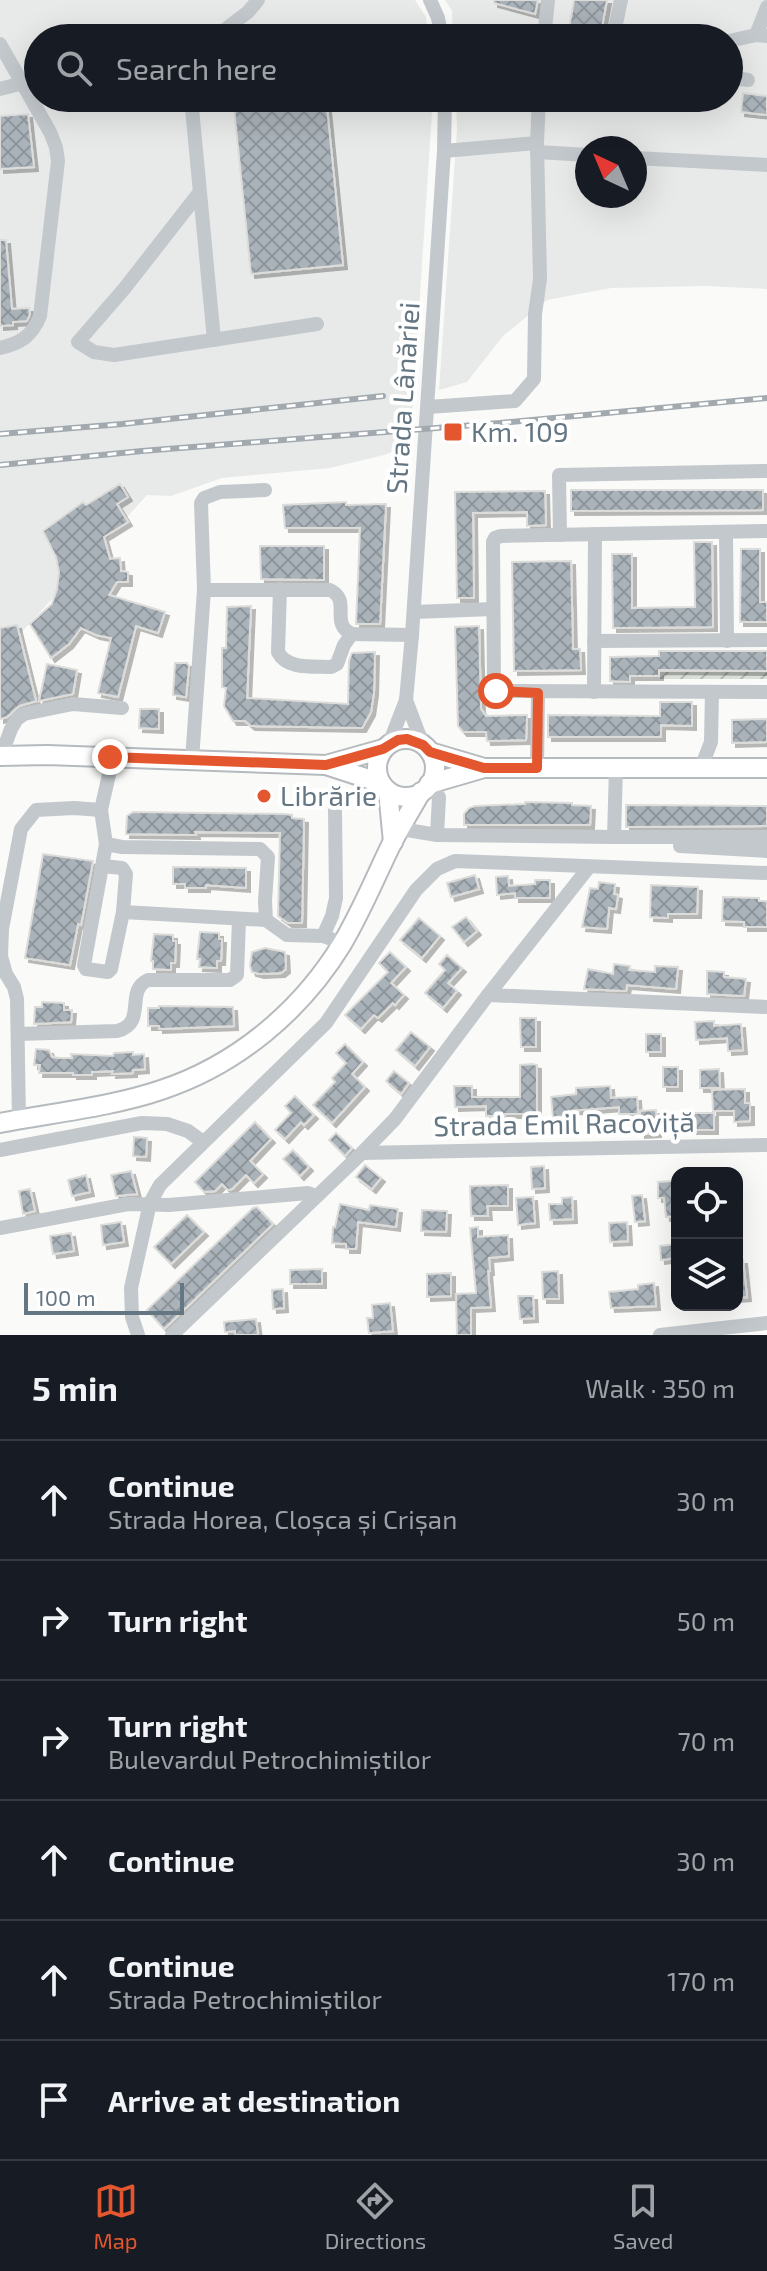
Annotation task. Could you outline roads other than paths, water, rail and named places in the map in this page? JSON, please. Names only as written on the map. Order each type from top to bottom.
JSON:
[{"type":"main road","points":[[326,765],[407,739],[484,768]]},
{"type":"main road","points":[[386,747],[377,766],[397,836]]},
{"type":"main road","points":[[2,748],[47,755],[326,765],[404,797],[484,768],[767,768]]},
{"type":"main road","points":[[9,1121],[158,1091],[186,1082],[264,1034],[303,998],[342,943],[434,768],[426,748]]},
{"type":"street","points":[[232,24],[258,0]]},
{"type":"street","points":[[430,0],[439,24]]},
{"type":"street","points":[[545,24],[548,0]]},
{"type":"street","points":[[616,24],[621,0]]},
{"type":"street","points":[[761,35],[767,7]]},
{"type":"street","points":[[0,44],[23,83],[0,89]]},
{"type":"street","points":[[743,79],[748,80]]},
{"type":"street","points":[[0,348],[26,338],[40,316],[58,173],[56,147],[39,112]]},
{"type":"street","points":[[192,112],[214,340]]},
{"type":"street","name":"Strada Lânăriei","points":[[406,700],[428,407],[445,112]]},
{"type":"street","points":[[428,407],[515,401],[534,379],[535,314],[540,279],[537,148],[540,112]]},
{"type":"street","points":[[444,151],[537,148],[575,153]]},
{"type":"street","points":[[647,159],[767,165]]},
{"type":"street","points":[[199,193],[78,342],[94,352],[114,355],[317,324]]},
{"type":"street","points":[[560,535],[559,475],[767,471]]},
{"type":"street","points":[[192,760],[204,590],[201,503],[204,498],[220,492],[265,490]]},
{"type":"street","points":[[767,531],[560,535],[495,538],[493,542],[496,691],[767,692]]},
{"type":"street","points":[[726,532],[727,641]]},
{"type":"street","points":[[594,692],[595,534]]},
{"type":"street","points":[[280,589],[278,652],[288,664],[331,667],[337,664],[352,634]]},
{"type":"street","points":[[204,590],[335,592],[340,598],[345,631],[352,634],[412,635]]},
{"type":"street","points":[[414,612],[493,609]]},
{"type":"street","points":[[594,641],[767,640]]},
{"type":"street","points":[[701,768],[711,742],[712,692]]},
{"type":"street","points":[[537,768],[538,693]]},
{"type":"street","points":[[386,747],[406,700]]},
{"type":"street","points":[[406,700],[426,748]]},
{"type":"street","points":[[2,748],[17,719],[24,714],[73,704],[122,708]]},
{"type":"street","points":[[103,866],[126,870],[123,912],[108,972],[86,969],[84,965],[106,844],[101,810],[110,757]]},
{"type":"street","points":[[614,837],[616,768]]},
{"type":"street","points":[[425,788],[439,797],[437,835]]},
{"type":"street","points":[[9,1121],[18,1034],[17,999],[7,989],[1,956],[2,929],[21,829],[36,810],[101,810]]},
{"type":"street","points":[[323,936],[336,898],[335,810]]},
{"type":"street","points":[[397,836],[614,837],[767,851]]},
{"type":"street","points":[[572,845],[767,837]]},
{"type":"street","points":[[106,844],[122,847],[260,849],[268,857],[266,920]]},
{"type":"street","points":[[155,1335],[138,1332],[132,1317],[131,1288],[150,1203],[160,1185],[326,1023],[416,890],[437,869],[455,861],[767,873]]},
{"type":"street","points":[[172,1335],[395,1119],[589,867]]},
{"type":"street","points":[[123,912],[266,920],[287,935],[323,936],[342,943]]},
{"type":"street","points":[[18,1034],[126,1029],[132,1022],[138,987],[148,980],[234,978],[237,975],[239,919]]},
{"type":"street","points":[[488,995],[767,1007]]},
{"type":"street","points":[[71,1109],[74,1134]]},
{"type":"street","points":[[0,1150],[142,1123],[167,1124],[188,1131],[203,1142]]},
{"type":"street","name":"Strada Emil Racoviță","points":[[362,1153],[767,1145]]},
{"type":"street","points":[[0,1228],[128,1204],[169,1205],[308,1193],[316,1196]]},
{"type":"street","points":[[668,1335],[767,1323]]},
{"type":"railway","points":[[0,434],[383,396]]},
{"type":"railway","points":[[0,465],[767,398]]},
{"type":"place","name":"Km. 109","points":[[453,432]]},
{"type":"place","name":"Librărie","points":[[264,796]]}]
